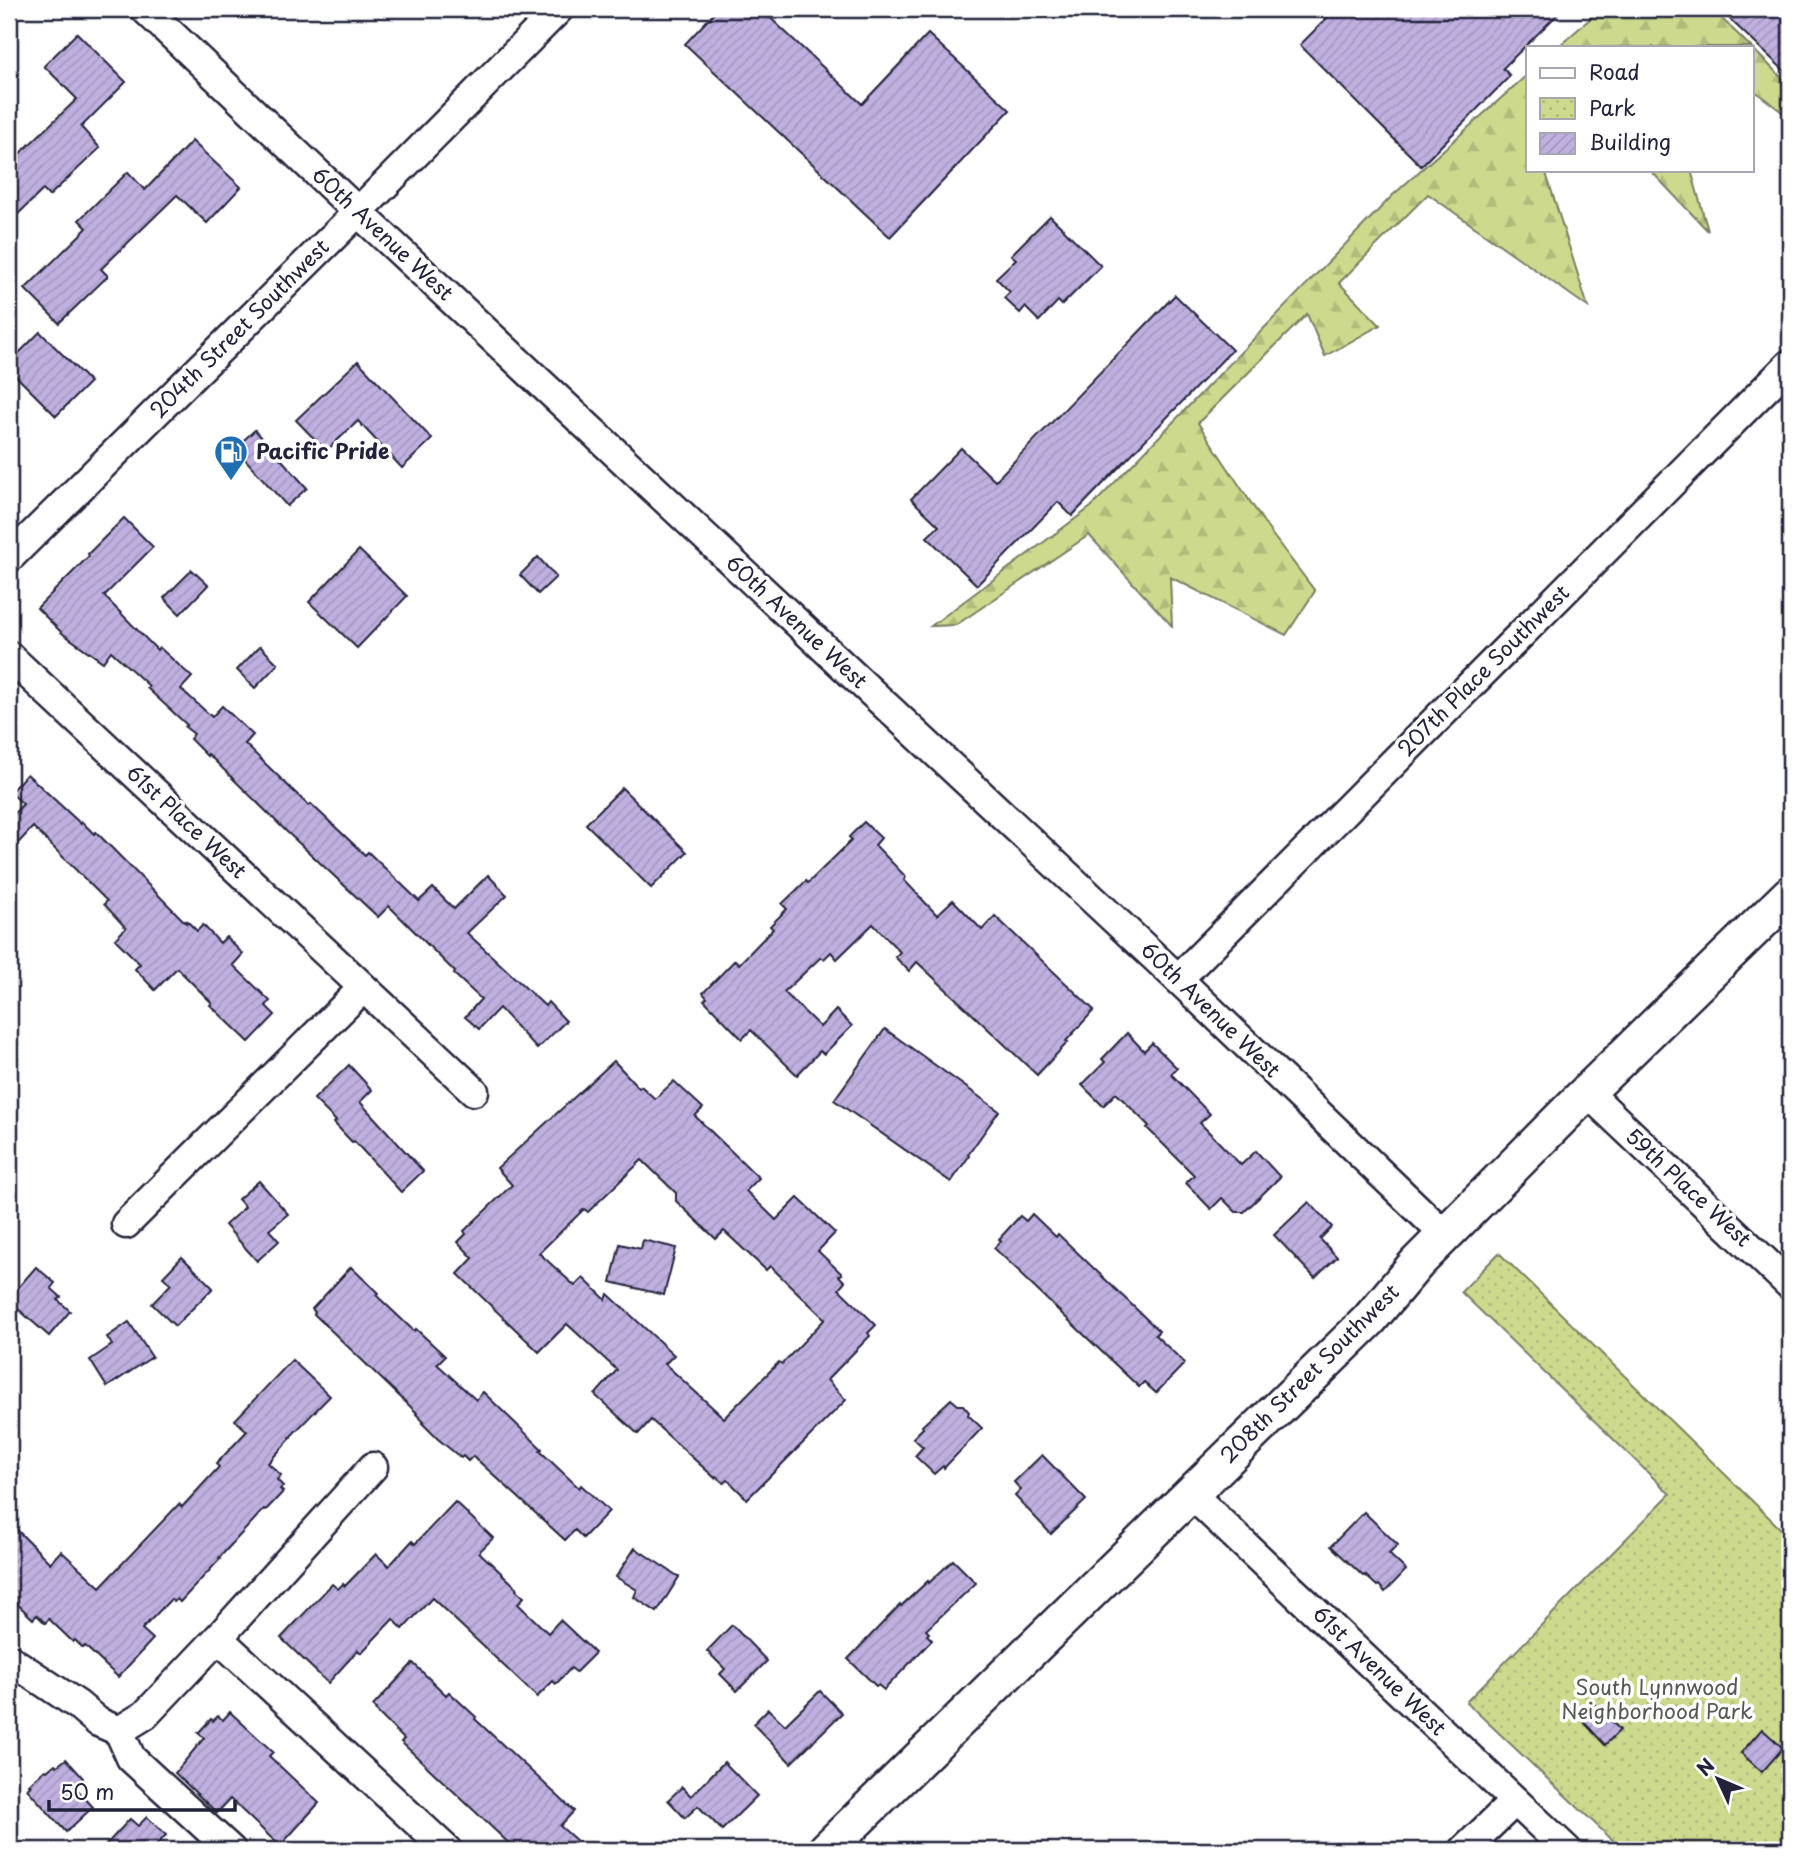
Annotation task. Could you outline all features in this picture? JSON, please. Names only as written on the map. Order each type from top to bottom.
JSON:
[{"type":"street","name":"60th Avenue West","points":[[145,9],[358,212],[1178,979],[1446,1236]]},
{"type":"street","name":"204th Street Southwest","points":[[9,558],[559,9]]},
{"type":"street","name":"207th Place Southwest","points":[[1178,979],[1790,364]]},
{"type":"street","name":"61st Place West","points":[[9,656],[474,1091]]},
{"type":"street","name":"208th Street Southwest","points":[[826,1850],[1368,1320],[1417,1263],[1790,894]]},
{"type":"street","points":[[126,1224],[362,989]]},
{"type":"street","name":"59th Place West","points":[[1587,1092],[1790,1285]]},
{"type":"street","points":[[119,1731],[145,1715],[373,1467]]},
{"type":"street","name":"61st Avenue West","points":[[1190,1493],[1567,1850]]},
{"type":"street","points":[[218,1638],[447,1850]]},
{"type":"street","points":[[9,1659],[98,1721],[119,1731],[131,1758],[231,1850]]},
{"type":"street","points":[[1464,1850],[1515,1801]]},
{"type":"green space","points":[[1601,9],[1712,9],[1750,46],[1559,46]]},
{"type":"green space","points":[[1754,50],[1790,86],[1790,118],[1754,91]]},
{"type":"green space","points":[[1526,76],[1526,172],[1546,172],[1588,307],[1428,194],[1339,283],[1380,325],[1325,356],[1307,314],[1198,423],[1271,533],[1315,591],[1286,635],[1170,577],[1172,626],[1089,535],[956,625],[931,626],[1091,507],[1393,195]]},
{"type":"green space","points":[[1652,172],[1692,172],[1708,231]]},
{"type":"green space","name":"South Lynnwood Neighborhood Park","points":[[1499,1253],[1790,1538],[1790,1850],[1623,1850],[1466,1702],[1670,1494],[1461,1292]]},
{"type":"building","points":[[718,9],[761,9],[862,104],[928,34],[1010,110],[890,237],[685,44]]},
{"type":"building","points":[[1336,9],[1563,9],[1503,68],[1510,76],[1421,166],[1300,45]]},
{"type":"building","points":[[1719,9],[1790,9],[1790,76]]},
{"type":"building","points":[[77,33],[126,82],[81,127],[100,148],[49,196],[43,190],[9,223],[9,164],[77,99],[44,66]]},
{"type":"building","points":[[192,141],[241,187],[207,223],[177,195],[101,269],[108,276],[59,323],[25,289],[87,228],[79,220],[128,172],[145,190]]},
{"type":"building","points":[[1050,216],[1101,266],[1062,305],[1058,301],[1039,321],[1025,307],[1020,313],[1004,298],[1010,292],[996,278],[1016,259],[1011,255]]},
{"type":"building","points":[[1175,295],[1232,350],[1072,516],[1058,502],[977,585],[927,537],[939,526],[911,499],[961,448],[995,481]]},
{"type":"building","points":[[40,332],[90,382],[56,416],[9,369],[9,363]]},
{"type":"building","points":[[358,361],[432,439],[402,468],[358,421],[326,451],[296,420]]},
{"type":"building","points":[[255,430],[307,488],[287,506],[235,448]]},
{"type":"building","points":[[124,518],[153,547],[104,596],[157,650],[159,647],[192,677],[181,689],[212,717],[222,706],[253,735],[245,744],[309,806],[311,804],[365,855],[368,852],[419,901],[433,888],[454,909],[488,875],[507,895],[467,933],[545,1006],[548,1002],[566,1021],[537,1049],[499,1008],[479,1029],[465,1017],[481,999],[389,906],[378,917],[208,754],[207,756],[190,739],[194,734],[185,727],[187,725],[111,651],[103,662],[62,633],[37,608]]},
{"type":"building","points":[[359,550],[407,596],[357,648],[309,602]]},
{"type":"building","points":[[538,557],[556,577],[538,594],[520,575]]},
{"type":"building","points":[[192,570],[208,585],[180,614],[164,598]]},
{"type":"building","points":[[260,646],[278,664],[255,688],[237,670]]},
{"type":"building","points":[[27,774],[81,824],[82,822],[94,834],[96,832],[186,923],[187,921],[197,931],[203,925],[220,943],[226,937],[243,954],[233,965],[270,1001],[266,1006],[275,1015],[249,1042],[210,1005],[212,1003],[177,968],[155,990],[135,969],[140,964],[115,939],[126,928],[104,904],[107,901],[33,827],[9,853],[9,819],[23,804],[10,792]]},
{"type":"building","points":[[622,788],[687,852],[651,888],[586,824]]},
{"type":"building","points":[[864,822],[881,838],[875,845],[937,915],[953,900],[982,930],[995,916],[1094,1010],[1037,1075],[917,962],[909,971],[895,957],[900,952],[873,924],[837,959],[831,952],[824,959],[821,957],[784,992],[820,1027],[836,1010],[852,1026],[824,1054],[820,1051],[797,1075],[751,1030],[742,1039],[704,1000],[707,998],[703,993],[735,960],[739,964],[773,929],[770,926],[787,909],[782,904],[852,840],[849,837]]},
{"type":"building","points":[[885,1029],[999,1111],[951,1182],[834,1100]]},
{"type":"building","points":[[1127,1033],[1144,1051],[1152,1043],[1177,1068],[1171,1074],[1210,1114],[1200,1123],[1241,1165],[1256,1151],[1280,1177],[1244,1212],[1236,1212],[1222,1198],[1211,1209],[1186,1183],[1194,1175],[1116,1093],[1103,1106],[1082,1085],[1105,1062],[1102,1059]]},
{"type":"building","points":[[614,1061],[639,1088],[641,1086],[655,1099],[674,1081],[703,1108],[695,1116],[759,1178],[746,1191],[776,1220],[798,1198],[835,1233],[818,1251],[842,1274],[839,1276],[845,1282],[839,1289],[876,1325],[868,1333],[870,1336],[827,1380],[846,1400],[747,1499],[728,1480],[724,1483],[716,1476],[715,1478],[651,1420],[638,1434],[595,1395],[617,1370],[567,1324],[539,1352],[458,1274],[473,1258],[458,1242],[466,1234],[464,1231],[512,1185],[497,1168]],"holes":[[[642,1160],[676,1193],[676,1201],[716,1239],[724,1231],[766,1270],[770,1266],[825,1319],[724,1418],[665,1364],[674,1355],[608,1294],[606,1300],[583,1278],[575,1286],[539,1253],[584,1209],[588,1212]]]},
{"type":"building","points":[[349,1065],[372,1090],[360,1102],[423,1171],[401,1192],[314,1099]]},
{"type":"building","points":[[259,1181],[288,1214],[269,1230],[279,1241],[257,1261],[225,1225],[245,1207],[238,1199]]},
{"type":"building","points":[[1309,1202],[1332,1227],[1320,1239],[1337,1257],[1315,1278],[1274,1235]]},
{"type":"building","points":[[1032,1214],[1056,1237],[1058,1234],[1159,1331],[1155,1335],[1185,1363],[1156,1393],[1144,1382],[1139,1387],[994,1248],[1020,1216],[1026,1221]]},
{"type":"building","points":[[643,1240],[676,1248],[664,1295],[611,1282],[620,1244],[641,1249]]},
{"type":"building","points":[[182,1257],[213,1288],[175,1326],[152,1304],[171,1284],[163,1277]]},
{"type":"building","points":[[36,1267],[55,1283],[51,1288],[61,1297],[58,1300],[70,1311],[49,1336],[9,1301]]},
{"type":"building","points":[[351,1267],[414,1331],[416,1329],[445,1356],[437,1364],[476,1400],[483,1392],[579,1488],[581,1485],[609,1511],[583,1538],[575,1530],[565,1540],[473,1456],[468,1461],[463,1456],[461,1458],[438,1439],[422,1423],[424,1422],[417,1413],[314,1314],[312,1309]]},
{"type":"building","points":[[129,1322],[152,1357],[107,1387],[90,1360],[112,1345],[107,1337]]},
{"type":"building","points":[[292,1360],[330,1396],[268,1463],[281,1475],[277,1480],[283,1486],[280,1489],[283,1492],[264,1509],[180,1602],[171,1599],[142,1629],[153,1639],[118,1677],[85,1646],[83,1648],[75,1640],[73,1642],[49,1619],[45,1623],[37,1615],[33,1619],[9,1596],[9,1522],[50,1563],[61,1551],[100,1587],[179,1504],[182,1507],[219,1467],[216,1464],[247,1431],[235,1420]]},
{"type":"building","points":[[951,1399],[958,1405],[963,1405],[969,1412],[968,1415],[982,1428],[944,1468],[943,1466],[934,1474],[915,1456],[923,1447],[913,1438]]},
{"type":"building","points":[[1042,1455],[1086,1500],[1051,1534],[1015,1496],[1021,1490],[1014,1482]]},
{"type":"building","points":[[455,1502],[493,1538],[479,1552],[524,1597],[518,1604],[548,1633],[560,1620],[595,1653],[576,1672],[571,1668],[556,1684],[553,1681],[537,1697],[432,1598],[403,1629],[393,1619],[361,1653],[358,1650],[328,1683],[281,1638],[332,1584],[338,1589],[343,1584],[345,1586],[376,1554],[389,1566],[412,1541],[415,1544]]},
{"type":"building","points":[[1364,1512],[1398,1545],[1389,1554],[1406,1570],[1385,1592],[1331,1546]]},
{"type":"building","points":[[635,1548],[679,1577],[657,1612],[634,1597],[637,1590],[616,1577]]},
{"type":"building","points":[[953,1560],[976,1583],[926,1630],[932,1640],[884,1690],[876,1686],[848,1659],[900,1605]]},
{"type":"building","points":[[732,1625],[767,1661],[737,1691],[720,1674],[725,1669],[707,1651]]},
{"type":"building","points":[[413,1663],[446,1695],[449,1692],[574,1811],[560,1826],[587,1850],[516,1850],[401,1742],[404,1739],[373,1706]]},
{"type":"building","points":[[820,1691],[842,1713],[791,1763],[753,1724],[768,1709],[785,1725]]},
{"type":"building","points":[[1595,1704],[1620,1730],[1605,1745],[1581,1719]]},
{"type":"building","points":[[230,1712],[273,1752],[269,1756],[319,1803],[280,1846],[230,1799],[217,1813],[175,1773],[204,1738],[198,1733],[211,1719],[213,1721],[218,1716],[223,1720]]},
{"type":"building","points":[[1762,1729],[1783,1748],[1762,1772],[1741,1753]]},
{"type":"building","points":[[66,1759],[83,1778],[74,1786],[93,1807],[66,1832],[27,1789],[45,1770]]},
{"type":"building","points":[[724,1762],[757,1796],[722,1830],[698,1806],[685,1818],[668,1800],[682,1787],[691,1796]]},
{"type":"building","points":[[147,1817],[166,1835],[152,1850],[101,1850],[130,1819],[138,1826]]},
{"type":"place","name":"Pacific Pride","points":[[231,482]]}]
